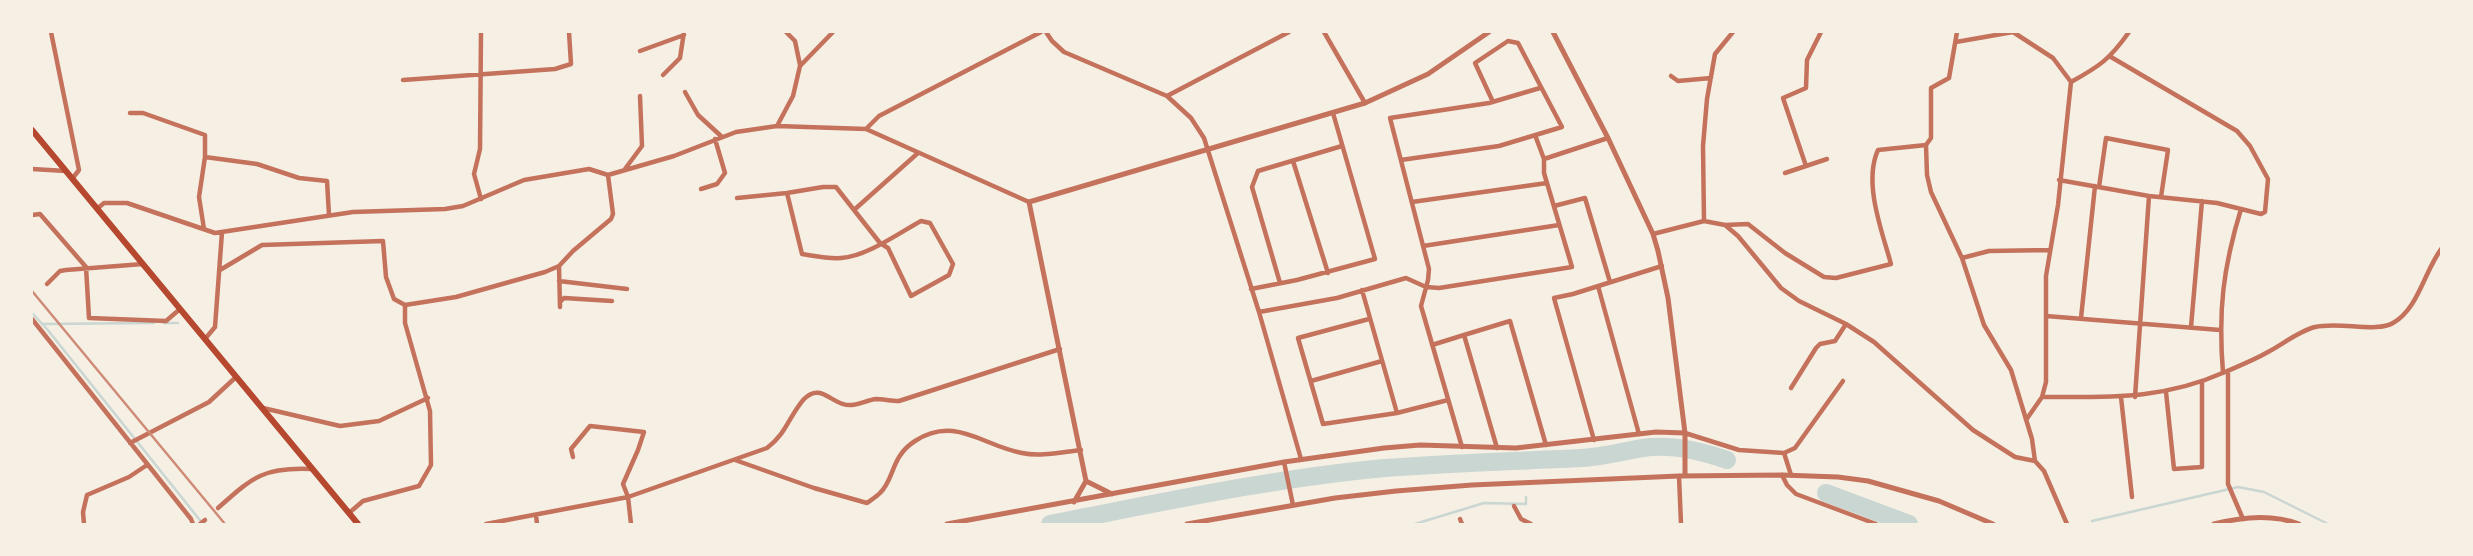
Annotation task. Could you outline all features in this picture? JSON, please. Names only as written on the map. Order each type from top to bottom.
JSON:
[{"type":"main road","points":[[32,130],[358,524]]},
{"type":"street","points":[[51,32],[79,170],[72,179]]},
{"type":"street","points":[[481,32],[480,149],[474,174],[481,199]]},
{"type":"street","points":[[403,80],[555,69],[571,64],[569,32]]},
{"type":"street","points":[[777,126],[793,96],[800,66],[795,41],[786,32]]},
{"type":"street","points":[[800,66],[833,32]]},
{"type":"street","points":[[866,129],[879,116],[1044,32],[1065,52],[1167,96],[1191,118],[1204,138],[1301,459]]},
{"type":"street","points":[[1167,96],[1289,32]]},
{"type":"street","points":[[1324,32],[1365,103]]},
{"type":"street","points":[[98,208],[104,203],[127,204],[209,232],[353,212],[445,209],[463,206],[524,180],[544,175],[589,169],[608,175],[674,156],[722,136],[777,126],[866,129],[1029,202],[1365,103],[1427,74],[1489,32]]},
{"type":"street","points":[[1553,32],[1608,138],[1653,234],[1662,266],[1685,436],[1681,524]]},
{"type":"street","points":[[1704,221],[1703,146],[1711,78],[1715,54],[1733,32]]},
{"type":"street","points":[[1806,166],[1783,98],[1806,88],[1807,60],[1821,32]]},
{"type":"street","points":[[1957,32],[1948,78],[1931,88],[1931,138],[1926,145],[1927,175],[1931,192],[1962,258],[1984,325],[2011,370],[2032,439],[2035,461],[2044,471],[2067,524]]},
{"type":"street","points":[[1956,42],[2013,32],[2053,58],[2071,82],[2046,276],[2046,382],[2042,397],[2026,420]]},
{"type":"street","points":[[2071,82],[2111,57],[2129,32]]},
{"type":"street","points":[[640,51],[684,33]]},
{"type":"street","points":[[663,75],[680,58],[684,33]]},
{"type":"street","points":[[1401,160],[1499,146],[1562,127],[1518,43],[1508,41],[1475,63],[1493,102]]},
{"type":"street","points":[[2059,180],[2149,196],[2202,201],[2261,214],[2265,212],[2268,180],[2250,146],[2237,131],[2111,57]]},
{"type":"street","points":[[1671,76],[1678,81],[1711,78]]},
{"type":"street","points":[[1462,447],[1421,306],[1429,269],[1390,118],[1493,102],[1540,88]]},
{"type":"street","points":[[685,92],[698,115],[722,136]]},
{"type":"street","points":[[625,170],[642,146],[640,96]]},
{"type":"street","points":[[130,113],[143,113],[205,135],[205,157],[199,197],[204,229]]},
{"type":"street","points":[[1251,289],[1328,273],[1375,259],[1333,113]]},
{"type":"street","points":[[1259,313],[1337,298],[1406,278],[1426,287],[1439,288],[1572,267],[1547,183],[1544,159],[1535,135]]},
{"type":"street","points":[[1544,159],[1608,138]]},
{"type":"street","points":[[2081,318],[2105,138],[2168,150],[2161,197]]},
{"type":"street","points":[[701,189],[717,184],[725,173],[715,139]]},
{"type":"street","points":[[1653,234],[1704,221],[1725,225],[1748,224],[1785,253],[1824,277],[1836,278],[1891,264],[1874,200],[1874,159],[1878,150],[1926,145]]},
{"type":"street","points":[[1280,284],[1252,187],[1258,171],[1343,146]]},
{"type":"street","points":[[854,211],[918,153]]},
{"type":"street","points":[[205,157],[257,164],[299,178],[327,181],[329,215]]},
{"type":"street","points":[[1785,173],[1827,159]]},
{"type":"street","points":[[1293,161],[1328,273]]},
{"type":"street","points":[[32,169],[65,171]]},
{"type":"street","points":[[220,270],[262,245],[383,241],[386,277],[394,299],[405,305],[506,285],[559,267],[573,251],[611,219],[613,214],[608,175]]},
{"type":"street","points":[[1412,202],[1547,183]]},
{"type":"street","points":[[737,198],[836,187],[880,243],[888,248],[911,296],[949,275],[953,264],[930,223],[921,221],[880,243],[854,256],[840,258],[802,254],[787,193]]},
{"type":"street","points":[[2135,397],[2149,196]]},
{"type":"street","points":[[1554,206],[1585,198],[1610,282]]},
{"type":"street","points":[[2191,327],[2202,201]]},
{"type":"street","points":[[1029,202],[1086,481],[1074,502]]},
{"type":"street","points":[[2241,209],[2228,253],[2220,330],[2226,372],[2228,484],[2243,519]]},
{"type":"street","points":[[32,215],[40,214],[86,267],[89,318],[166,321],[180,309]]},
{"type":"street","points":[[1423,246],[1559,225]]},
{"type":"street","points":[[1725,225],[1738,236],[1781,288],[1799,301],[1846,324],[1874,342],[1973,429],[2015,457],[2035,461]]},
{"type":"street","points":[[205,340],[215,327],[222,232]]},
{"type":"street","points":[[2042,397],[2135,397],[2166,392],[2226,372],[2267,353],[2311,327],[2346,324],[2376,328],[2392,324],[2406,312],[2441,248]]},
{"type":"street","points":[[1962,258],[1989,251],[2050,250]]},
{"type":"street","points":[[47,284],[60,271],[143,264]]},
{"type":"street","points":[[1594,440],[1554,298],[1662,266]]},
{"type":"street","points":[[559,267],[560,304],[564,298],[612,301]]},
{"type":"street","points":[[559,281],[627,289]]},
{"type":"street","points":[[1598,286],[1639,434]]},
{"type":"street","points":[[1362,290],[1397,414]]},
{"type":"street","points":[[349,514],[363,501],[419,486],[430,465],[432,453],[428,398],[405,323],[405,305]]},
{"type":"street","points":[[2046,316],[2141,321],[2220,330]]},
{"type":"street","points":[[1369,319],[1298,338],[1323,424],[1397,414],[1448,400]]},
{"type":"street","points":[[1432,345],[1510,321],[1546,445]]},
{"type":"street","points":[[34,322],[134,441],[147,465],[193,524]]},
{"type":"street","points":[[1791,388],[1816,348],[1820,344],[1835,341],[1846,324]]},
{"type":"street","points":[[1464,335],[1497,448]]},
{"type":"street","points":[[485,524],[628,497],[767,448],[780,439],[803,400],[812,393],[823,393],[844,405],[856,405],[874,399],[898,401],[1060,349]]},
{"type":"street","points":[[1311,381],[1382,361]]},
{"type":"street","points":[[134,441],[209,402],[236,377]]},
{"type":"street","points":[[947,524],[1283,462],[1384,448],[1497,448],[1656,432],[1685,436],[1739,450],[1784,453],[1795,448],[1843,381]]},
{"type":"street","points":[[2166,392],[2174,469],[2202,467],[2202,382]]},
{"type":"street","points":[[2121,397],[2132,497]]},
{"type":"street","points":[[263,408],[340,426],[379,421],[428,398]]},
{"type":"street","points":[[573,457],[571,449],[590,426],[644,432],[622,484],[628,497],[631,524]]},
{"type":"street","points":[[734,459],[814,488],[867,503],[881,492],[897,458],[915,441],[935,432],[949,430],[968,434],[1025,454],[1081,450]]},
{"type":"street","points":[[1784,453],[1791,475]]},
{"type":"street","points":[[1283,462],[1293,505]]},
{"type":"street","points":[[84,524],[83,512],[87,495],[129,478],[147,465]]},
{"type":"street","points":[[218,508],[259,475],[280,469],[312,469]]},
{"type":"street","points":[[1782,475],[1796,494],[1876,524]]},
{"type":"street","points":[[1187,524],[1293,505],[1396,491],[1682,476],[1791,475],[1838,477],[1879,484],[1939,501],[1993,524]]},
{"type":"street","points":[[1086,481],[1113,495]]},
{"type":"street","points":[[1514,506],[1521,519],[1531,524]]},
{"type":"street","points":[[536,515],[537,524]]},
{"type":"street","points":[[2214,524],[2270,518],[2300,524]]},
{"type":"waterway","points":[[32,313],[203,524]]},
{"type":"waterway","points":[[42,324],[154,323]]},
{"type":"waterway","points":[[164,323],[178,323]]},
{"type":"waterway","points":[[1050,524],[1259,485],[1385,468],[1590,457],[1660,447],[1689,449],[1727,460]]},
{"type":"waterway","points":[[1526,459],[1526,468]]},
{"type":"waterway","points":[[2092,521],[2238,487],[2264,492],[2328,524]]},
{"type":"waterway","points":[[1826,493],[1909,524]]},
{"type":"waterway","points":[[1415,524],[1484,503],[1526,504],[1526,497]]},
{"type":"railway","points":[[32,291],[225,524]]}]
